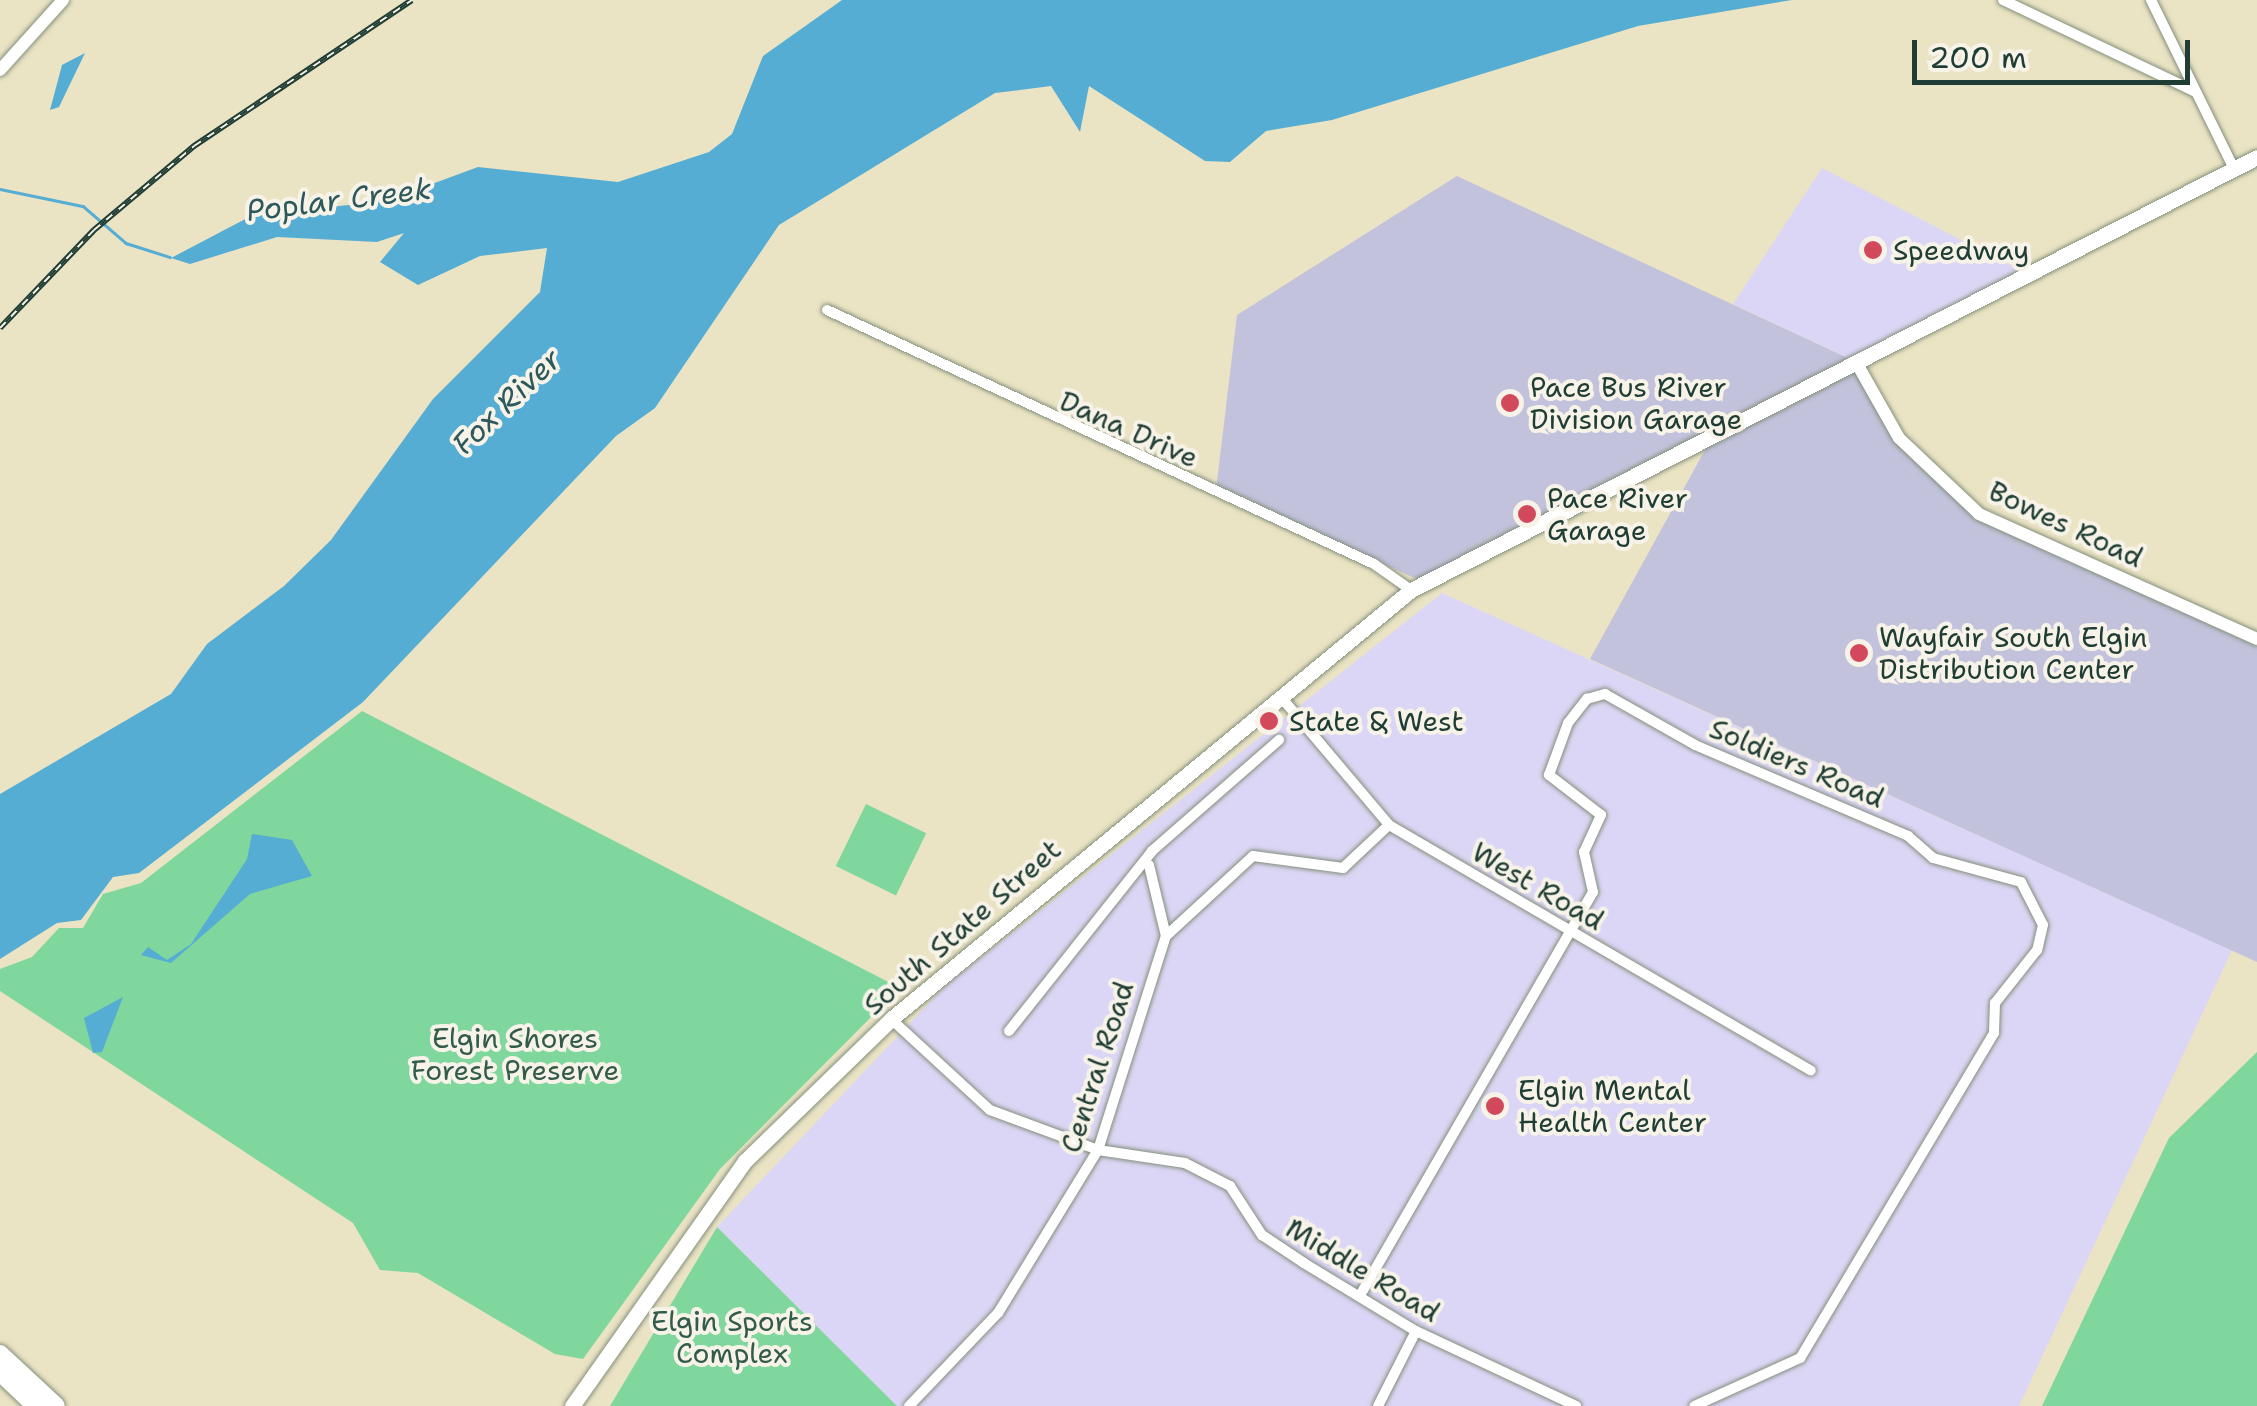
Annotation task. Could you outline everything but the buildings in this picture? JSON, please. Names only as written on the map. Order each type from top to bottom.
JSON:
[{"type":"highway","points":[[0,1354],[49,1404]]},
{"type":"highway","points":[[0,1372],[49,1404]]},
{"type":"main road","name":"South State Street","points":[[572,1406],[745,1161],[890,1019],[1410,590],[1460,561],[2257,157]]},
{"type":"street","points":[[0,70],[63,0]]},
{"type":"street","points":[[2003,0],[2196,92]]},
{"type":"street","points":[[2151,0],[2234,169]]},
{"type":"street","name":"Dana Drive","points":[[827,310],[1374,564],[1410,590]]},
{"type":"street","name":"Bowes Road","points":[[1856,362],[1899,438],[1979,514],[2257,639]]},
{"type":"street","name":"Soldiers Road","points":[[1362,1292],[1573,932],[1592,892],[1584,852],[1601,815],[1549,775],[1551,753],[1587,699],[1605,694],[1695,745],[1908,836],[1934,858],[2020,882],[2043,925],[2037,950],[2004,986],[1994,1033],[1793,1366],[1694,1406]]},
{"type":"street","name":"West Road","points":[[1280,696],[1389,825],[1810,1072]]},
{"type":"street","points":[[1279,740],[1152,851],[1149,865],[1166,936],[1253,856],[1343,868],[1389,825]]},
{"type":"street","points":[[1009,1032],[1149,865]]},
{"type":"street","name":"Central Road","points":[[910,1406],[998,1313],[1098,1150],[1166,936]]},
{"type":"street","name":"Middle Road","points":[[890,1019],[990,1110],[1098,1150],[1184,1163],[1230,1186],[1262,1235],[1362,1292],[1416,1331],[1576,1406]]},
{"type":"street","points":[[1378,1406],[1416,1331]]},
{"type":"shaded area","points":[[1822,168],[2023,272],[1854,361],[1733,304]]},
{"type":"shaded area","name":"Pace Bus River Division Garage","points":[[1457,176],[1854,361],[1419,580],[1216,490],[1237,315]]},
{"type":"shaded area","points":[[1855,367],[1896,440],[1979,519],[2257,646],[2257,962],[1590,659],[1711,439]]},
{"type":"shaded area","name":"Elgin Mental Health Center","points":[[1442,593],[2232,950],[2019,1406],[890,1406],[717,1227],[945,986]]},
{"type":"green space","name":"Elgin Shores Forest Preserve","points":[[362,711],[900,988],[720,1169],[583,1359],[555,1354],[418,1273],[380,1270],[353,1223],[0,991],[0,969],[32,957],[59,928],[83,928],[103,894],[141,883]]},
{"type":"green space","points":[[866,804],[926,833],[896,895],[836,866]]},
{"type":"green space","points":[[2257,1052],[2257,1406],[2042,1406],[2169,1138]]},
{"type":"green space","name":"Elgin Sports Complex","points":[[717,1227],[897,1406],[610,1406]]},
{"type":"water","name":"Fox River","points":[[842,0],[1792,0],[1638,26],[1332,120],[1266,131],[1230,162],[1205,161],[1089,86],[1080,132],[1051,86],[995,93],[779,225],[655,408],[616,436],[363,702],[139,873],[113,877],[81,920],[57,923],[0,959],[0,794],[171,694],[207,644],[284,586],[331,540],[433,399],[540,292],[547,248],[480,256],[418,285],[380,262],[404,233],[377,242],[277,237],[190,264],[171,258],[253,215],[386,201],[478,167],[618,182],[709,152],[732,134],[763,56]]},
{"type":"water","points":[[85,53],[59,107],[50,110],[62,65]]},
{"type":"water","points":[[252,834],[292,840],[312,876],[250,894],[171,963],[141,955],[148,947],[167,960],[191,944],[247,859]]},
{"type":"water","points":[[123,997],[102,1052],[93,1053],[84,1018]]},
{"type":"waterway","name":"Poplar Creek","points":[[0,189],[83,206],[126,243],[170,257]]},
{"type":"railway","points":[[0,328],[94,230],[194,146],[412,0]]},
{"type":"place","name":"Speedway","points":[[1873,250]]},
{"type":"place","name":"Pace Bus River Division Garage","points":[[1510,403]]},
{"type":"place","name":"Pace River Garage","points":[[1527,514]]},
{"type":"place","name":"Wayfair South Elgin Distribution Center","points":[[1859,653]]},
{"type":"place","name":"State & West","points":[[1269,721]]},
{"type":"place","name":"Elgin Mental Health Center","points":[[1495,1106]]}]
